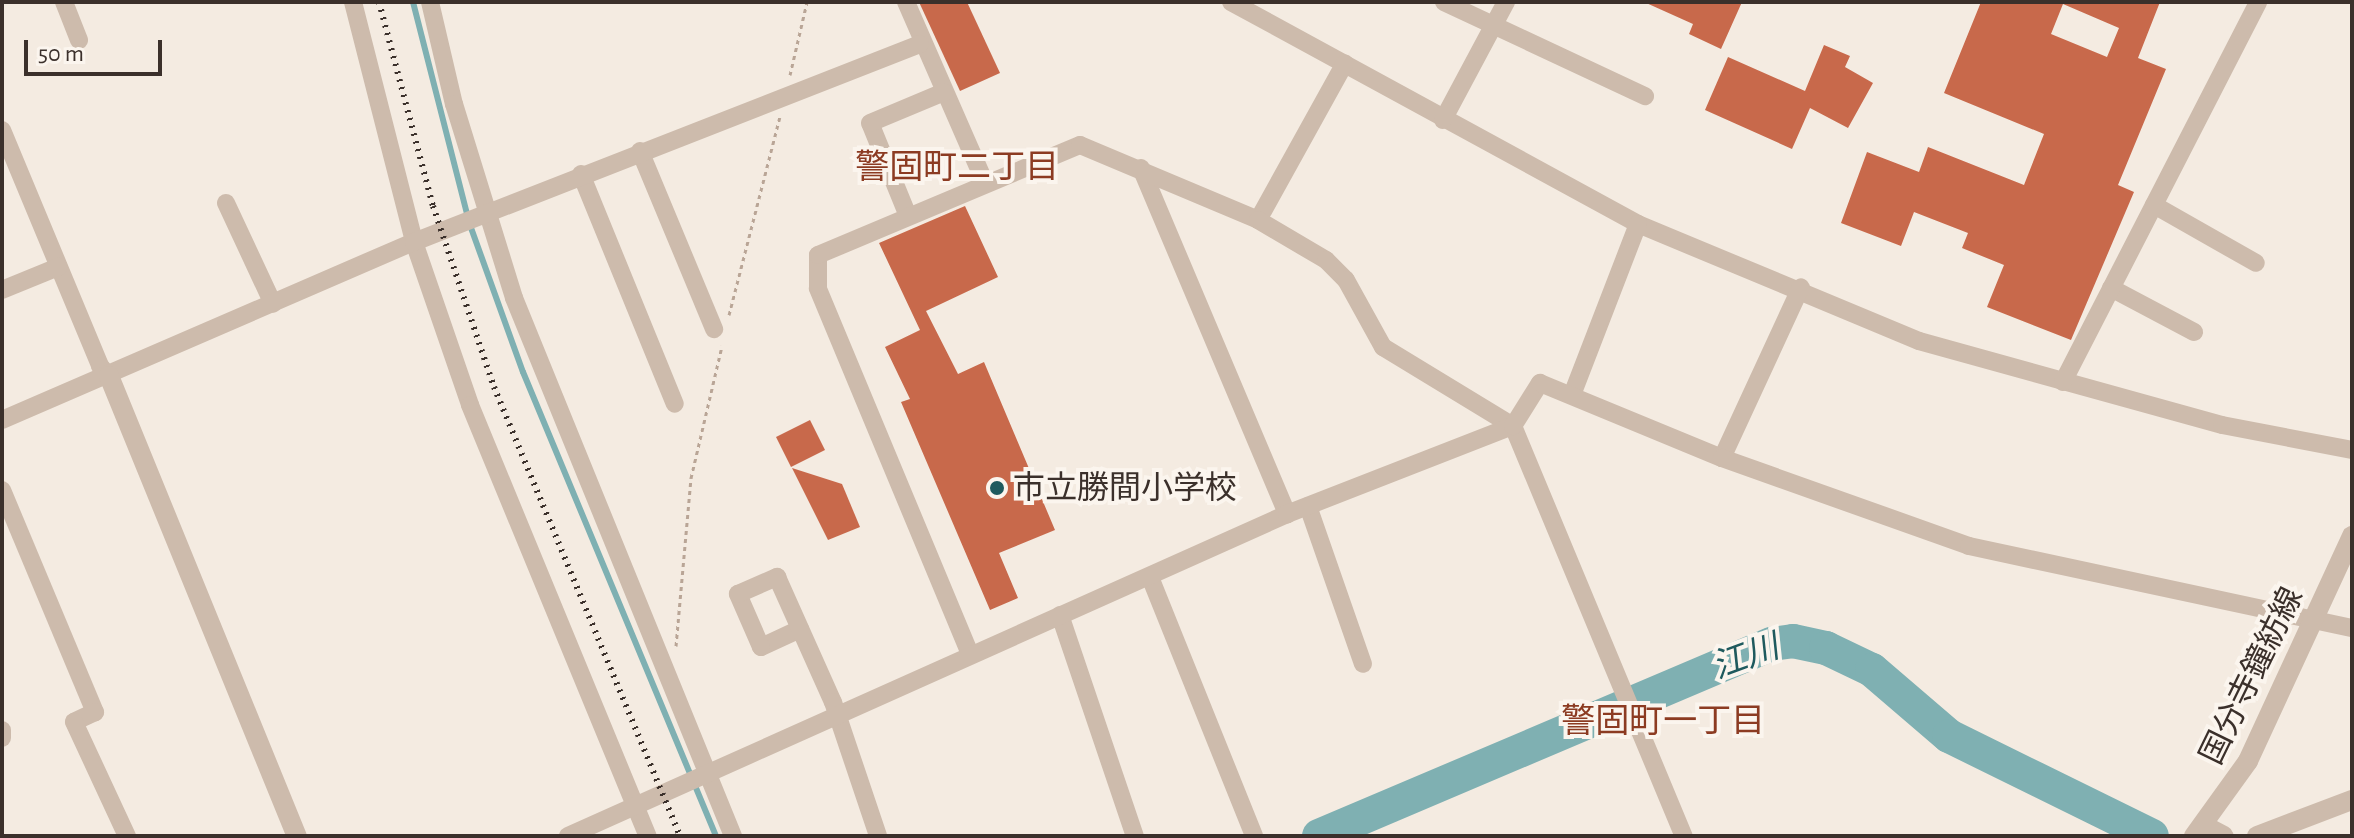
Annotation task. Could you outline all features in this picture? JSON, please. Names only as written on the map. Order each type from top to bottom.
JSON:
[{"type":"street","points":[[64,2],[79,40]]},
{"type":"street","points":[[353,2],[414,242],[470,405],[648,836]]},
{"type":"street","points":[[430,2],[485,213],[575,460],[733,836]]},
{"type":"street","points":[[906,2],[920,44],[985,183]]},
{"type":"street","points":[[1231,2],[1638,224],[1801,287],[1919,341],[2222,425],[2352,450]]},
{"type":"street","points":[[1444,2],[1491,29],[1645,96]]},
{"type":"street","points":[[1443,120],[1506,2]]},
{"type":"street","points":[[2063,382],[2258,2]]},
{"type":"street","points":[[2,420],[414,242],[581,174],[920,44]]},
{"type":"street","points":[[1258,220],[1345,63]]},
{"type":"street","points":[[908,216],[870,123],[944,92]]},
{"type":"street","points":[[2,130],[58,267],[109,376],[297,836]]},
{"type":"street","points":[[970,654],[818,288],[818,255],[1080,145],[1141,168],[1258,220],[1336,270],[1383,347],[1513,426],[1684,836]]},
{"type":"street","points":[[640,151],[721,333]]},
{"type":"street","points":[[1141,168],[1287,514]]},
{"type":"street","points":[[581,174],[675,404]]},
{"type":"street","points":[[226,203],[273,304]]},
{"type":"street","points":[[2154,205],[2256,263]]},
{"type":"street","points":[[1572,395],[1638,224]]},
{"type":"street","points":[[2,290],[58,267]]},
{"type":"street","points":[[1722,458],[1801,287]]},
{"type":"street","points":[[2111,288],[2194,332]]},
{"type":"street","points":[[568,836],[1287,514],[1513,426],[1540,383],[1722,458],[1969,546],[2352,628]]},
{"type":"street","points":[[2,490],[95,712],[74,722],[127,836]]},
{"type":"street","points":[[1308,506],[1363,664]]},
{"type":"street","name":"国分寺鐘紡線","points":[[2200,831],[2248,761],[2352,536]]},
{"type":"street","points":[[1150,577],[1254,836]]},
{"type":"street","points":[[1060,615],[1135,836]]},
{"type":"street","points":[[800,629],[837,717],[878,836]]},
{"type":"street","points":[[2,730],[2,738]]},
{"type":"street","points":[[2257,836],[2352,800]]},
{"type":"street","points":[[2200,831],[2224,836]]},
{"type":"path","points":[[676,650],[691,478],[721,333],[786,95],[807,2]]},
{"type":"building","points":[[919,2],[967,2],[1000,73],[960,91]]},
{"type":"building","points":[[1644,2],[1742,2],[1721,49],[1689,34],[1693,24]]},
{"type":"building","points":[[1981,2],[2160,2],[2138,58],[2166,69],[2118,185],[2134,192],[2071,340],[1987,307],[2004,265],[1962,248],[1968,233],[1914,212],[1901,246],[1841,223],[1867,152],[1919,172],[1928,147],[2024,185],[2044,134],[1944,93]],"holes":[[[2063,4],[2119,28],[2107,57],[2051,34]]]},
{"type":"building","points":[[1824,45],[1850,56],[1845,67],[1873,83],[1848,128],[1810,108],[1792,149],[1705,110],[1728,57],[1805,91]]},
{"type":"building","points":[[965,206],[998,277],[926,311],[958,374],[984,362],[1055,530],[999,553],[1018,598],[990,610],[901,402],[910,399],[885,347],[920,330],[879,243]]},
{"type":"building","points":[[810,420],[825,450],[791,467],[776,437]]},
{"type":"building","points":[[792,468],[842,484],[860,527],[828,540]]},
{"type":"waterway","points":[[413,2],[470,225],[523,372],[716,836]]},
{"type":"waterway","name":"江川","points":[[1319,836],[1772,644],[1793,641],[1826,648],[1872,670],[1949,736],[2152,836]]},
{"type":"railway","points":[[379,2],[433,206],[494,387],[680,836]]},
{"type":"place","name":"市立勝間小学校","points":[[997,488]]},
{"type":"district","name":"警固町二丁目","points":[[957,169]]},
{"type":"district","name":"警固町一丁目","points":[[1663,723]]}]
